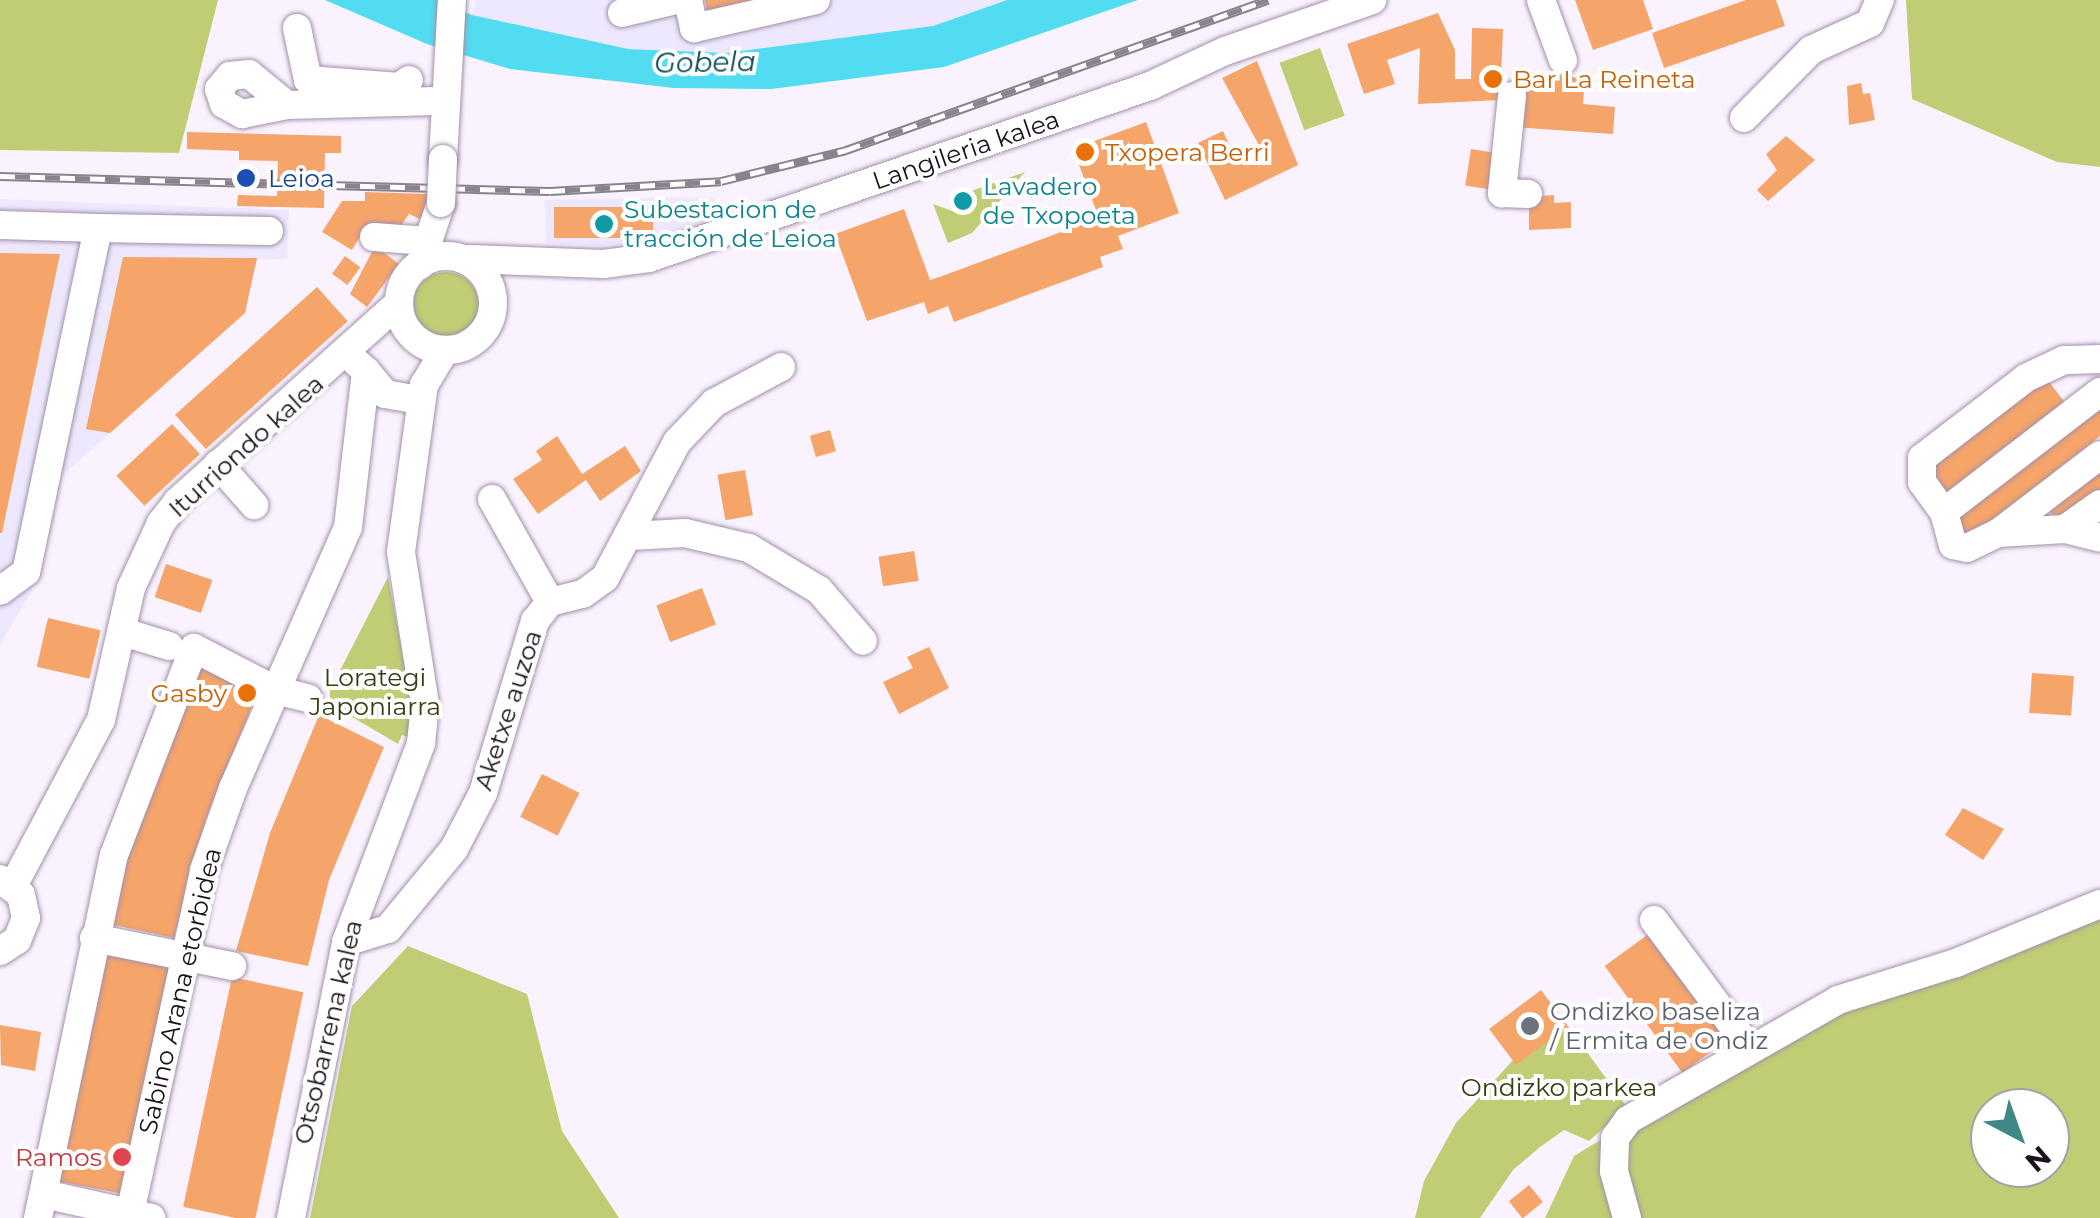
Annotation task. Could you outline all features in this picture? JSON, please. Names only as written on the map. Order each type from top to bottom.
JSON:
[{"type":"street","points":[[445,350],[423,346],[409,334],[399,303],[424,253],[440,208],[452,0]]},
{"type":"street","points":[[622,13],[676,0]]},
{"type":"street","points":[[688,0],[694,28],[816,0]]},
{"type":"street","name":"Langileria kalea","points":[[464,258],[552,262],[649,258],[704,242],[1372,0]]},
{"type":"street","points":[[1542,0],[1563,60]]},
{"type":"street","points":[[1744,118],[1811,50],[1870,23],[1880,0]]},
{"type":"street","points":[[297,28],[308,80],[351,81],[365,74],[446,81]]},
{"type":"street","points":[[286,105],[446,81]]},
{"type":"street","points":[[1512,96],[1502,193],[1528,194]]},
{"type":"street","points":[[409,334],[359,360],[386,394],[419,392],[445,350],[480,334],[492,305],[486,275],[464,258],[440,208]]},
{"type":"street","points":[[0,225],[269,231]]},
{"type":"street","points":[[0,591],[26,572],[98,228]]},
{"type":"street","points":[[374,237],[424,253],[464,258]]},
{"type":"street","name":"Langileria kalea","points":[[492,305],[522,272],[552,262]]},
{"type":"street","name":"Iturriondo kalea","points":[[3,954],[26,918],[6,882],[100,720],[146,548],[178,501],[218,464],[359,360],[399,303]]},
{"type":"street","points":[[2100,359],[2064,360],[2026,378],[1922,458],[1922,482],[1944,512],[1953,544],[1967,548],[1998,533],[2100,455]]},
{"type":"street","name":"Sabino Arana etorbidea","points":[[137,1215],[183,956],[204,870],[275,690],[322,597],[348,526],[359,360]]},
{"type":"street","name":"Aketxe auzoa","points":[[346,942],[388,929],[454,849],[483,793],[535,621],[550,602],[583,594],[605,578],[677,442],[714,403],[781,367]]},
{"type":"street","name":"Otsobarrena kalea","points":[[291,1216],[346,942],[425,720],[400,552],[419,392]]},
{"type":"street","points":[[1944,512],[2100,392]]},
{"type":"street","points":[[218,464],[254,505]]},
{"type":"street","name":"Aketxe auzoa","points":[[492,499],[550,602]]},
{"type":"street","points":[[2065,529],[2100,504]]},
{"type":"street","points":[[1998,533],[2065,529],[2100,538]]},
{"type":"street","points":[[630,536],[685,533],[749,548],[819,590],[863,641]]},
{"type":"street","points":[[123,632],[168,646]]},
{"type":"street","points":[[137,1215],[41,1206],[94,938],[138,780],[194,648],[275,690],[308,698]]},
{"type":"street","points":[[1626,1218],[1614,1150],[1628,1120],[1838,1000],[1956,963],[2100,904]]},
{"type":"street","points":[[1654,920],[1750,1050]]},
{"type":"street","points":[[94,938],[232,966]]},
{"type":"shaded area","points":[[476,0],[1005,0],[933,26],[726,53],[628,49],[472,15]]},
{"type":"shaded area","points":[[714,197],[713,218],[653,238],[601,246],[546,243],[545,200]]},
{"type":"shaded area","points":[[0,199],[289,210],[287,259],[257,259],[245,313],[56,481],[32,590],[0,645]]},
{"type":"green space","points":[[0,0],[218,0],[179,153],[0,150]]},
{"type":"green space","points":[[1906,0],[2100,0],[2100,167],[2057,162],[1912,99]]},
{"type":"green space","points":[[1320,48],[1345,116],[1304,130],[1280,63]]},
{"type":"green space","points":[[1025,172],[972,233],[948,243],[933,204],[955,212],[975,206],[971,191]]},
{"type":"green space","points":[[446,272],[469,282],[479,305],[469,328],[446,338],[423,328],[413,305],[423,282]]},
{"type":"green space","name":"Lorategi Japoniarra","points":[[388,577],[412,705],[411,738],[402,735],[398,744],[330,704],[330,690]]},
{"type":"green space","points":[[2093,908],[2100,922],[2100,1218],[1545,1218],[1574,1156],[1750,1049]]},
{"type":"green space","points":[[408,946],[527,994],[562,1131],[619,1218],[310,1218],[352,1006]]},
{"type":"green space","name":"Ondizko parkea","points":[[1568,1026],[1627,1107],[1589,1141],[1564,1130],[1540,1147],[1513,1170],[1480,1218],[1415,1218],[1424,1181],[1456,1123],[1512,1061]]},
{"type":"water","name":"Gobela","points":[[325,0],[439,0],[472,15],[628,49],[726,53],[933,26],[1007,0],[1138,0],[944,67],[771,89],[674,88],[510,69],[427,44]]},
{"type":"building","points":[[705,0],[782,0],[709,20]]},
{"type":"building","points":[[1575,0],[1643,0],[1653,29],[1593,50]]},
{"type":"building","points":[[1746,0],[1776,0],[1785,26],[1664,68],[1652,33]]},
{"type":"building","points":[[1438,13],[1455,50],[1455,79],[1471,79],[1472,28],[1503,29],[1500,100],[1418,104],[1420,48],[1387,60],[1395,84],[1364,94],[1347,44]]},
{"type":"building","points":[[1257,61],[1298,165],[1225,200],[1198,143],[1223,131],[1237,162],[1256,153],[1260,147],[1222,78]]},
{"type":"building","points":[[1519,73],[1585,78],[1583,104],[1615,107],[1613,134],[1514,127]]},
{"type":"building","points":[[1861,83],[1863,94],[1870,93],[1875,120],[1849,125],[1847,86]]},
{"type":"building","points":[[1146,122],[1179,213],[1118,236],[1123,249],[1100,257],[1103,267],[954,322],[948,306],[928,314],[924,302],[867,321],[835,234],[904,209],[930,280],[945,275],[1099,218],[1073,149]]},
{"type":"building","points":[[187,132],[341,136],[341,153],[325,153],[324,208],[237,206],[238,195],[277,196],[278,161],[239,160],[239,151],[187,149]]},
{"type":"building","points":[[1786,136],[1815,160],[1768,201],[1757,190],[1777,170],[1766,154]]},
{"type":"building","points":[[1471,149],[1503,154],[1497,191],[1465,186]]},
{"type":"building","name":"Lavadero de Txopoeta","points":[[971,191],[976,205],[955,213],[950,199]]},
{"type":"building","points":[[365,192],[428,194],[420,219],[409,214],[398,230],[365,228],[352,250],[322,232],[342,201],[365,201]]},
{"type":"building","points":[[1554,195],[1554,203],[1571,202],[1571,228],[1529,230],[1529,197]]},
{"type":"building","name":"Subestacion de tracción de Leioa","points":[[554,207],[653,207],[653,238],[554,238]]},
{"type":"building","points":[[375,246],[399,264],[367,307],[350,294]]},
{"type":"building","points":[[0,253],[60,254],[2,533],[0,533]]},
{"type":"building","points":[[345,256],[360,267],[347,285],[332,274]]},
{"type":"building","points":[[123,257],[257,258],[245,313],[110,433],[86,429]]},
{"type":"building","points":[[317,287],[348,321],[206,449],[175,415]]},
{"type":"building","points":[[2044,375],[2067,405],[1947,496],[1924,465]]},
{"type":"building","points":[[2100,401],[2100,436],[1967,540],[1947,518]]},
{"type":"building","points":[[172,424],[200,454],[144,506],[116,476]]},
{"type":"building","points":[[830,430],[836,451],[816,457],[810,436]]},
{"type":"building","points":[[557,436],[582,474],[625,446],[641,471],[600,501],[586,480],[538,514],[513,479],[542,460],[536,451]]},
{"type":"building","points":[[2100,459],[2100,490],[2058,521],[2043,502]]},
{"type":"building","points":[[745,470],[753,515],[725,520],[717,475]]},
{"type":"building","points":[[914,551],[919,581],[883,586],[878,557]]},
{"type":"building","points":[[166,564],[212,580],[201,613],[155,597]]},
{"type":"building","points":[[702,588],[716,624],[670,642],[656,606]]},
{"type":"building","points":[[48,618],[101,630],[89,679],[37,667]]},
{"type":"building","points":[[929,647],[949,688],[899,714],[883,682],[913,668],[907,657]]},
{"type":"building","points":[[198,655],[259,689],[206,819],[174,938],[105,923]]},
{"type":"building","points":[[2032,673],[2074,676],[2071,716],[2029,713]]},
{"type":"building","points":[[319,715],[384,747],[329,880],[308,966],[236,951],[270,833]]},
{"type":"building","points":[[542,774],[579,793],[558,836],[520,817]]},
{"type":"building","points":[[1963,808],[2004,829],[1983,860],[1945,835]]},
{"type":"building","points":[[1650,933],[1728,1040],[1682,1073],[1605,966]]},
{"type":"building","points":[[100,950],[170,964],[125,1194],[55,1181]]},
{"type":"building","points":[[232,977],[303,992],[255,1218],[236,1218],[183,1207]]},
{"type":"building","name":"Ondizko baseliza / Ermita de Ondiz","points":[[1541,990],[1568,1026],[1516,1065],[1489,1029]]},
{"type":"building","points":[[0,1025],[41,1032],[35,1071],[1,1065]]},
{"type":"building","points":[[1529,1185],[1543,1202],[1522,1218],[1509,1201]]},
{"type":"railway","points":[[0,176],[550,191],[721,181],[846,150],[1268,0]]},
{"type":"place","name":"Bar La Reineta","points":[[1493,79]]},
{"type":"place","name":"Txopera Berri","points":[[1085,152]]},
{"type":"place","name":"Leioa","points":[[246,178]]},
{"type":"place","name":"Lavadero de Txopoeta","points":[[963,201]]},
{"type":"place","name":"Subestacion de tracción de Leioa","points":[[604,224]]},
{"type":"place","name":"Gasby","points":[[247,693]]},
{"type":"place","name":"Ondizko baseliza / Ermita de Ondiz","points":[[1530,1026]]},
{"type":"place","name":"Ramos","points":[[122,1157]]}]
